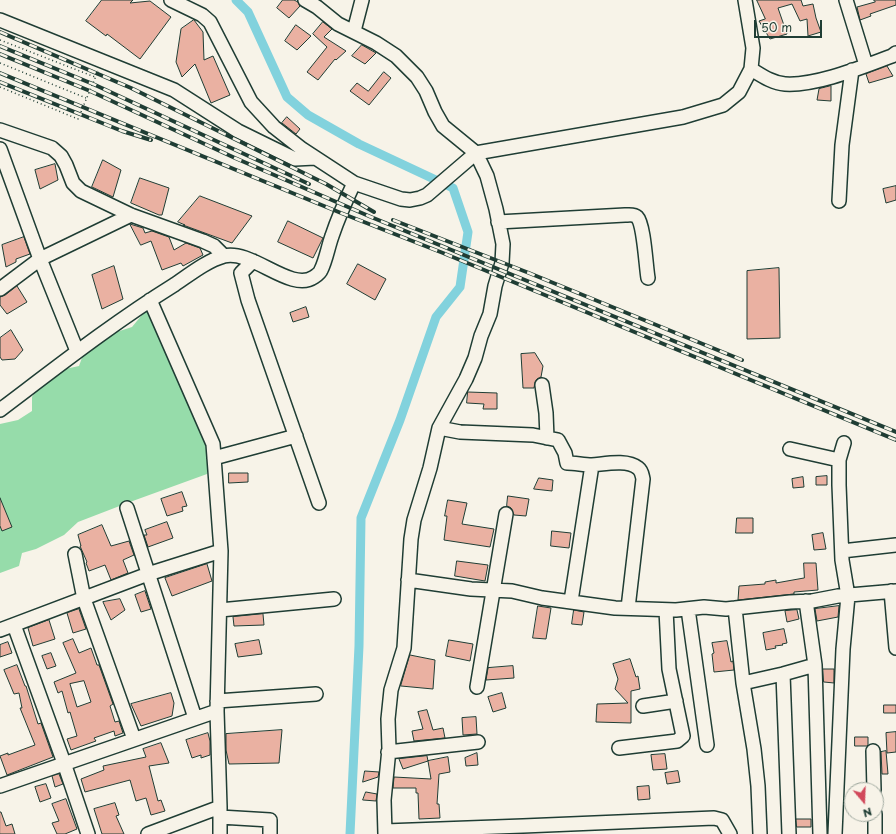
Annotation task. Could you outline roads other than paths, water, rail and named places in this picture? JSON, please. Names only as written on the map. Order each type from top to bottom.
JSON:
[{"type":"street","points":[[171,0],[202,15],[210,22],[251,102],[274,127],[302,149],[354,183],[401,199],[410,200],[427,195],[476,153],[683,117],[723,104],[739,92],[751,69],[753,48],[746,0]]},
{"type":"street","points":[[305,0],[318,7],[338,24],[376,43],[396,56],[417,77],[426,91],[443,126],[476,153],[487,176],[503,244],[502,263],[495,286],[490,314],[466,379],[440,428],[430,468],[414,520],[411,539],[404,648],[391,690],[388,719],[388,752],[384,800],[385,832],[714,818],[722,820],[726,830]]},
{"type":"street","points":[[354,32],[362,0]]},
{"type":"street","points":[[846,0],[866,65]]},
{"type":"street","points":[[0,20],[174,90],[238,131],[296,159],[315,158]]},
{"type":"street","points":[[751,69],[771,81],[784,84],[803,83],[852,70],[892,56],[896,53]]},
{"type":"street","points":[[839,201],[842,145],[852,70]]},
{"type":"street","points":[[0,130],[52,148],[61,156],[73,184],[81,191],[131,215],[204,241],[214,246],[224,256]]},
{"type":"street","points":[[0,149],[40,259],[77,351]]},
{"type":"street","points":[[0,410],[77,351],[150,300],[213,260],[224,256],[236,255],[254,261],[292,279],[305,280],[313,278],[320,272],[332,234],[354,183]]},
{"type":"street","points":[[498,222],[625,214],[634,215],[638,218],[642,228],[648,278]]},
{"type":"street","points":[[0,289],[40,259],[131,215]]},
{"type":"street","points":[[254,261],[241,273],[248,300],[319,503]]},
{"type":"street","points":[[150,300],[213,444],[221,551],[217,706],[220,834]]},
{"type":"street","points":[[542,385],[546,413],[547,438]]},
{"type":"street","points":[[440,428],[460,432],[533,435],[558,440],[565,453],[567,463],[592,465],[603,463],[630,464],[639,468],[644,479],[628,608]]},
{"type":"street","points":[[214,458],[296,436]]},
{"type":"street","points":[[835,834],[843,649],[848,596],[842,551],[839,460],[844,443]]},
{"type":"street","points":[[790,449],[839,460]]},
{"type":"street","points":[[571,601],[592,465]]},
{"type":"street","points":[[127,508],[195,718]]},
{"type":"street","points":[[477,687],[506,514]]},
{"type":"street","points":[[842,551],[896,545]]},
{"type":"street","points":[[0,630],[148,574],[221,551]]},
{"type":"street","points":[[75,554],[84,599],[134,740]]},
{"type":"street","points":[[408,580],[436,585],[512,591],[542,598],[628,608],[666,610],[704,607],[726,609],[894,591],[896,648]]},
{"type":"street","points":[[220,610],[334,599]]},
{"type":"street","points":[[806,601],[815,665],[820,834]]},
{"type":"street","points":[[735,608],[742,683],[754,749],[758,786],[760,834]]},
{"type":"street","points":[[688,609],[707,745]]},
{"type":"street","points":[[619,748],[677,742],[683,736],[669,669],[667,654],[666,610]]},
{"type":"street","points":[[14,625],[88,834]]},
{"type":"street","points":[[742,683],[815,665]]},
{"type":"street","points":[[783,674],[789,834]]},
{"type":"street","points":[[0,786],[195,718],[217,706],[316,694]]},
{"type":"street","points":[[643,706],[676,700]]},
{"type":"street","points":[[388,752],[478,742]]},
{"type":"street","points":[[873,751],[874,782]]},
{"type":"street","points":[[148,834],[220,812],[270,820],[270,834]]},
{"type":"street","points":[[875,822],[875,834]]},
{"type":"waterway","points":[[236,0],[248,12],[287,97],[308,115],[359,144],[453,188],[468,232],[460,287],[436,317],[400,420],[361,518],[359,646],[350,834]]},
{"type":"railway","points":[[0,32],[131,88],[326,184],[374,212]]},
{"type":"railway","points":[[0,46],[93,84],[309,184]]},
{"type":"railway","points":[[0,54],[90,91],[235,158],[371,217],[896,432]]},
{"type":"railway","points":[[0,73],[341,213],[443,253],[896,440]]},
{"type":"railway","points":[[0,82],[122,131],[151,140]]},
{"type":"railway","points":[[393,220],[529,273],[742,360]]}]
